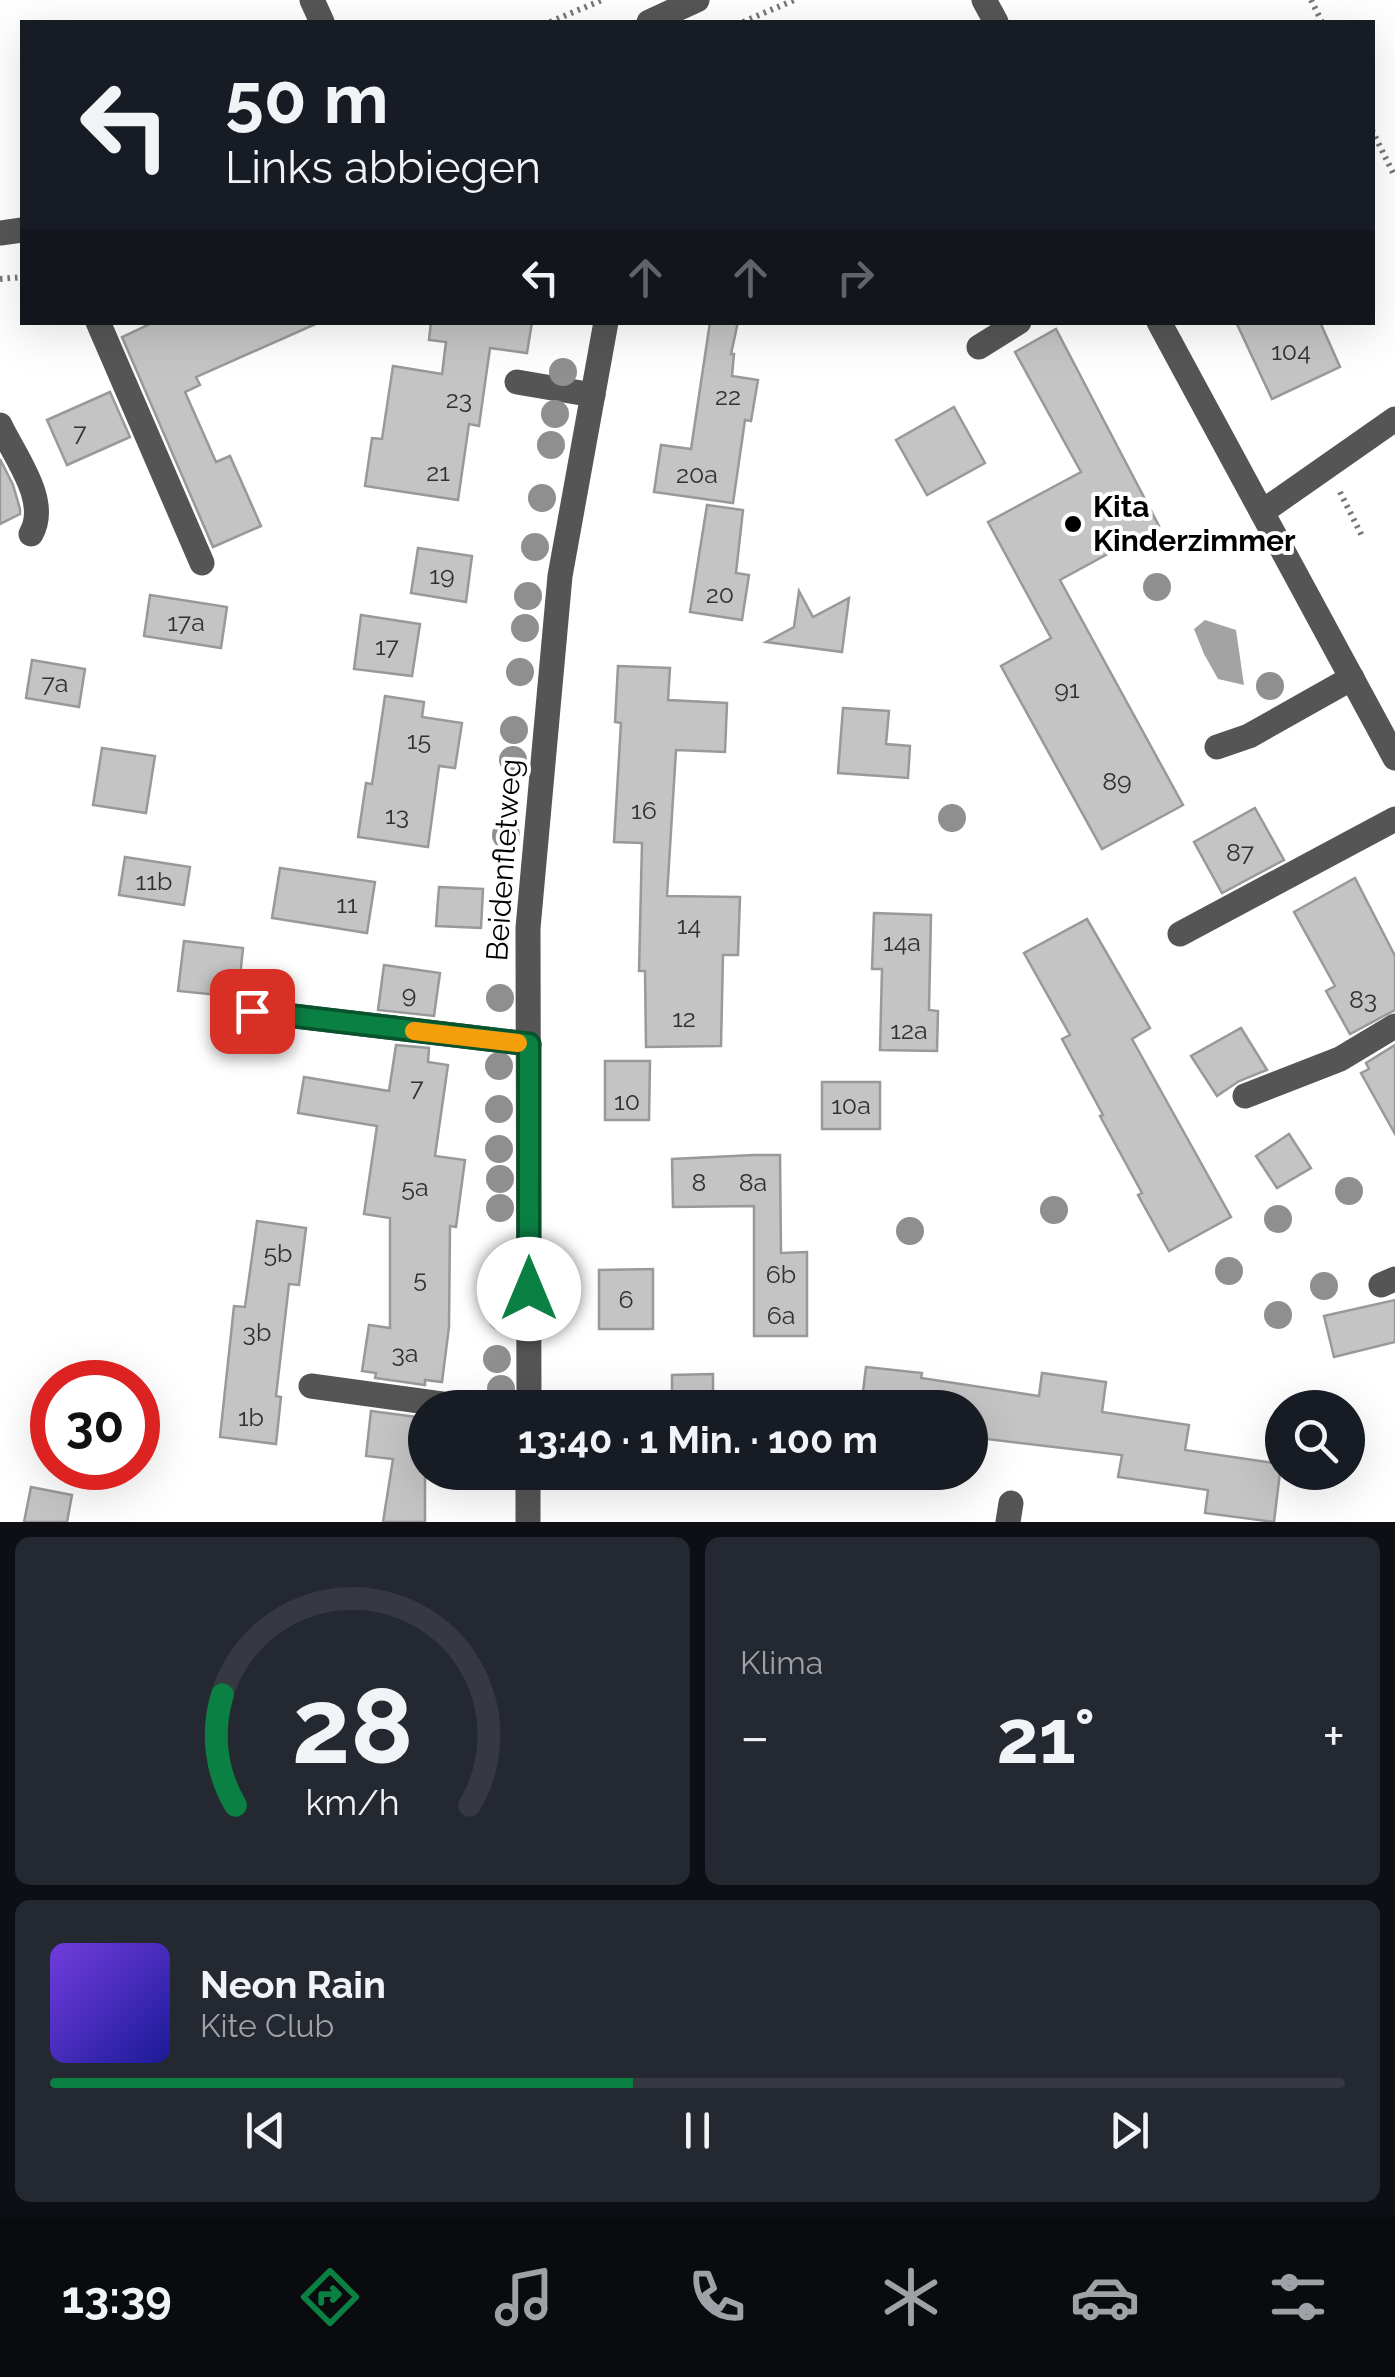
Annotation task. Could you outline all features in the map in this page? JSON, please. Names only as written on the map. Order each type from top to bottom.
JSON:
[{"type":"street","points":[[653,20],[697,0]]},
{"type":"street","points":[[99,325],[202,563]]},
{"type":"street","name":"Beidenfletweg","points":[[529,1390],[528,928],[560,576],[605,325]]},
{"type":"street","points":[[978,347],[1014,325]]},
{"type":"street","points":[[1161,325],[1395,758]]},
{"type":"street","points":[[518,382],[593,395]]},
{"type":"street","points":[[1262,512],[1395,419]]},
{"type":"street","points":[[0,425],[39,506],[32,534]]},
{"type":"street","points":[[1216,747],[1249,736],[1352,678]]},
{"type":"street","points":[[1180,934],[1395,818]]},
{"type":"street","points":[[252,1011],[529,1044]]},
{"type":"street","points":[[1245,1096],[1340,1059],[1395,1026]]},
{"type":"street","points":[[311,1386],[408,1399]]},
{"type":"street","points":[[528,1490],[528,1522]]},
{"type":"path","points":[[555,20],[602,0]]},
{"type":"path","points":[[748,20],[794,0]]},
{"type":"path","points":[[1375,136],[1395,177]]},
{"type":"path","points":[[1338,488],[1362,536]]},
{"type":"shaded area","points":[[1205,620],[1236,630],[1244,685],[1218,679],[1194,629]]},
{"type":"building","points":[[148,325],[313,325],[196,377],[200,385],[185,392],[216,462],[230,456],[261,526],[213,547],[122,337]]},
{"type":"building","points":[[431,325],[532,325],[527,353],[490,348],[479,426],[469,424],[458,500],[365,486],[372,438],[382,439],[393,366],[442,374],[446,342],[429,340]]},
{"type":"building","points":[[710,325],[737,325],[731,354],[732,376],[758,380],[751,421],[745,420],[733,503],[654,492],[661,445],[691,449]]},
{"type":"building","points":[[1237,325],[1321,325],[1340,367],[1272,399]]},
{"type":"building","points":[[1056,329],[1159,526],[1060,580],[1183,805],[1102,849],[1001,666],[1051,638],[988,522],[1081,472],[1015,352]]},
{"type":"building","points":[[110,392],[130,437],[67,465],[47,420]]},
{"type":"building","points":[[954,407],[985,463],[927,495],[896,440]]},
{"type":"building","points":[[0,459],[13,485],[20,514],[0,524]]},
{"type":"building","points":[[707,505],[743,510],[736,573],[749,575],[742,620],[690,612]]},
{"type":"building","points":[[418,548],[472,556],[466,602],[411,593]]},
{"type":"building","points":[[799,591],[813,617],[849,598],[842,652],[766,642],[794,627]]},
{"type":"building","points":[[150,595],[227,607],[221,648],[144,636]]},
{"type":"building","points":[[361,615],[420,624],[412,676],[354,669]]},
{"type":"building","points":[[32,660],[85,669],[79,707],[26,698]]},
{"type":"building","points":[[618,666],[670,668],[668,700],[727,703],[725,752],[676,750],[667,896],[740,897],[738,955],[723,955],[721,1046],[646,1047],[645,971],[639,971],[642,843],[614,842],[621,723],[615,722]]},
{"type":"building","points":[[385,696],[424,702],[422,717],[462,723],[455,768],[439,766],[428,847],[358,837],[366,783],[372,784]]},
{"type":"building","points":[[843,708],[889,711],[886,744],[910,746],[908,778],[838,773]]},
{"type":"building","points":[[102,748],[155,756],[146,813],[93,805]]},
{"type":"building","points":[[1255,808],[1284,860],[1222,893],[1194,842]]},
{"type":"building","points":[[125,857],[190,867],[184,905],[119,895]]},
{"type":"building","points":[[280,868],[375,882],[367,933],[272,918]]},
{"type":"building","points":[[1355,878],[1395,956],[1395,1010],[1350,1034],[1326,991],[1335,986],[1294,912]]},
{"type":"building","points":[[439,887],[483,889],[481,928],[436,926]]},
{"type":"building","points":[[874,913],[931,915],[929,1010],[938,1011],[937,1051],[880,1050],[882,969],[872,969]]},
{"type":"building","points":[[1087,919],[1150,1028],[1132,1039],[1231,1217],[1169,1251],[1062,1039],[1070,1035],[1024,953]]},
{"type":"building","points":[[184,941],[243,948],[238,997],[178,991]]},
{"type":"building","points":[[384,965],[440,973],[434,1016],[378,1010]]},
{"type":"building","points":[[1241,1028],[1267,1070],[1239,1081],[1217,1096],[1191,1056]]},
{"type":"building","points":[[396,1045],[429,1048],[428,1062],[448,1065],[435,1156],[465,1160],[456,1227],[450,1226],[449,1327],[442,1382],[425,1380],[425,1385],[375,1378],[376,1373],[362,1371],[369,1325],[390,1328],[390,1218],[364,1214],[377,1126],[298,1113],[304,1077],[389,1091]]},
{"type":"building","points":[[1395,1045],[1395,1134],[1361,1073],[1369,1069],[1366,1063]]},
{"type":"building","points":[[605,1061],[650,1061],[649,1120],[605,1120]]},
{"type":"building","points":[[822,1082],[880,1082],[880,1129],[822,1129]]},
{"type":"building","points":[[1289,1134],[1311,1168],[1277,1188],[1256,1156]]},
{"type":"building","points":[[780,1155],[781,1253],[807,1252],[807,1336],[754,1336],[754,1206],[673,1207],[672,1159]]},
{"type":"building","points":[[257,1221],[306,1228],[299,1285],[289,1284],[276,1396],[281,1397],[276,1444],[220,1437],[234,1306],[245,1307]]},
{"type":"building","points":[[653,1269],[653,1329],[599,1329],[599,1270]]},
{"type":"building","points":[[1395,1300],[1395,1342],[1334,1357],[1324,1316]]},
{"type":"building","points":[[866,1367],[922,1373],[921,1378],[1039,1396],[1042,1373],[1106,1382],[1102,1412],[1189,1425],[1185,1450],[1265,1462],[1265,1490],[1278,1490],[1274,1522],[1205,1513],[1208,1490],[1118,1477],[1122,1455],[988,1439],[988,1390],[863,1390]]},
{"type":"building","points":[[713,1374],[713,1390],[672,1390],[672,1375]]},
{"type":"building","points":[[371,1411],[408,1416],[408,1490],[425,1490],[425,1522],[383,1522],[393,1459],[366,1456]]},
{"type":"building","points":[[30,1490],[72,1495],[67,1522],[24,1522]]},
{"type":"slow traffic","points":[[414,1031],[518,1043]]},
{"type":"place","name":"Kita Kinderzimmer","points":[[1073,524]]},
{"type":"route","points":[[252,1011],[529,1044],[529,1289]]}]
